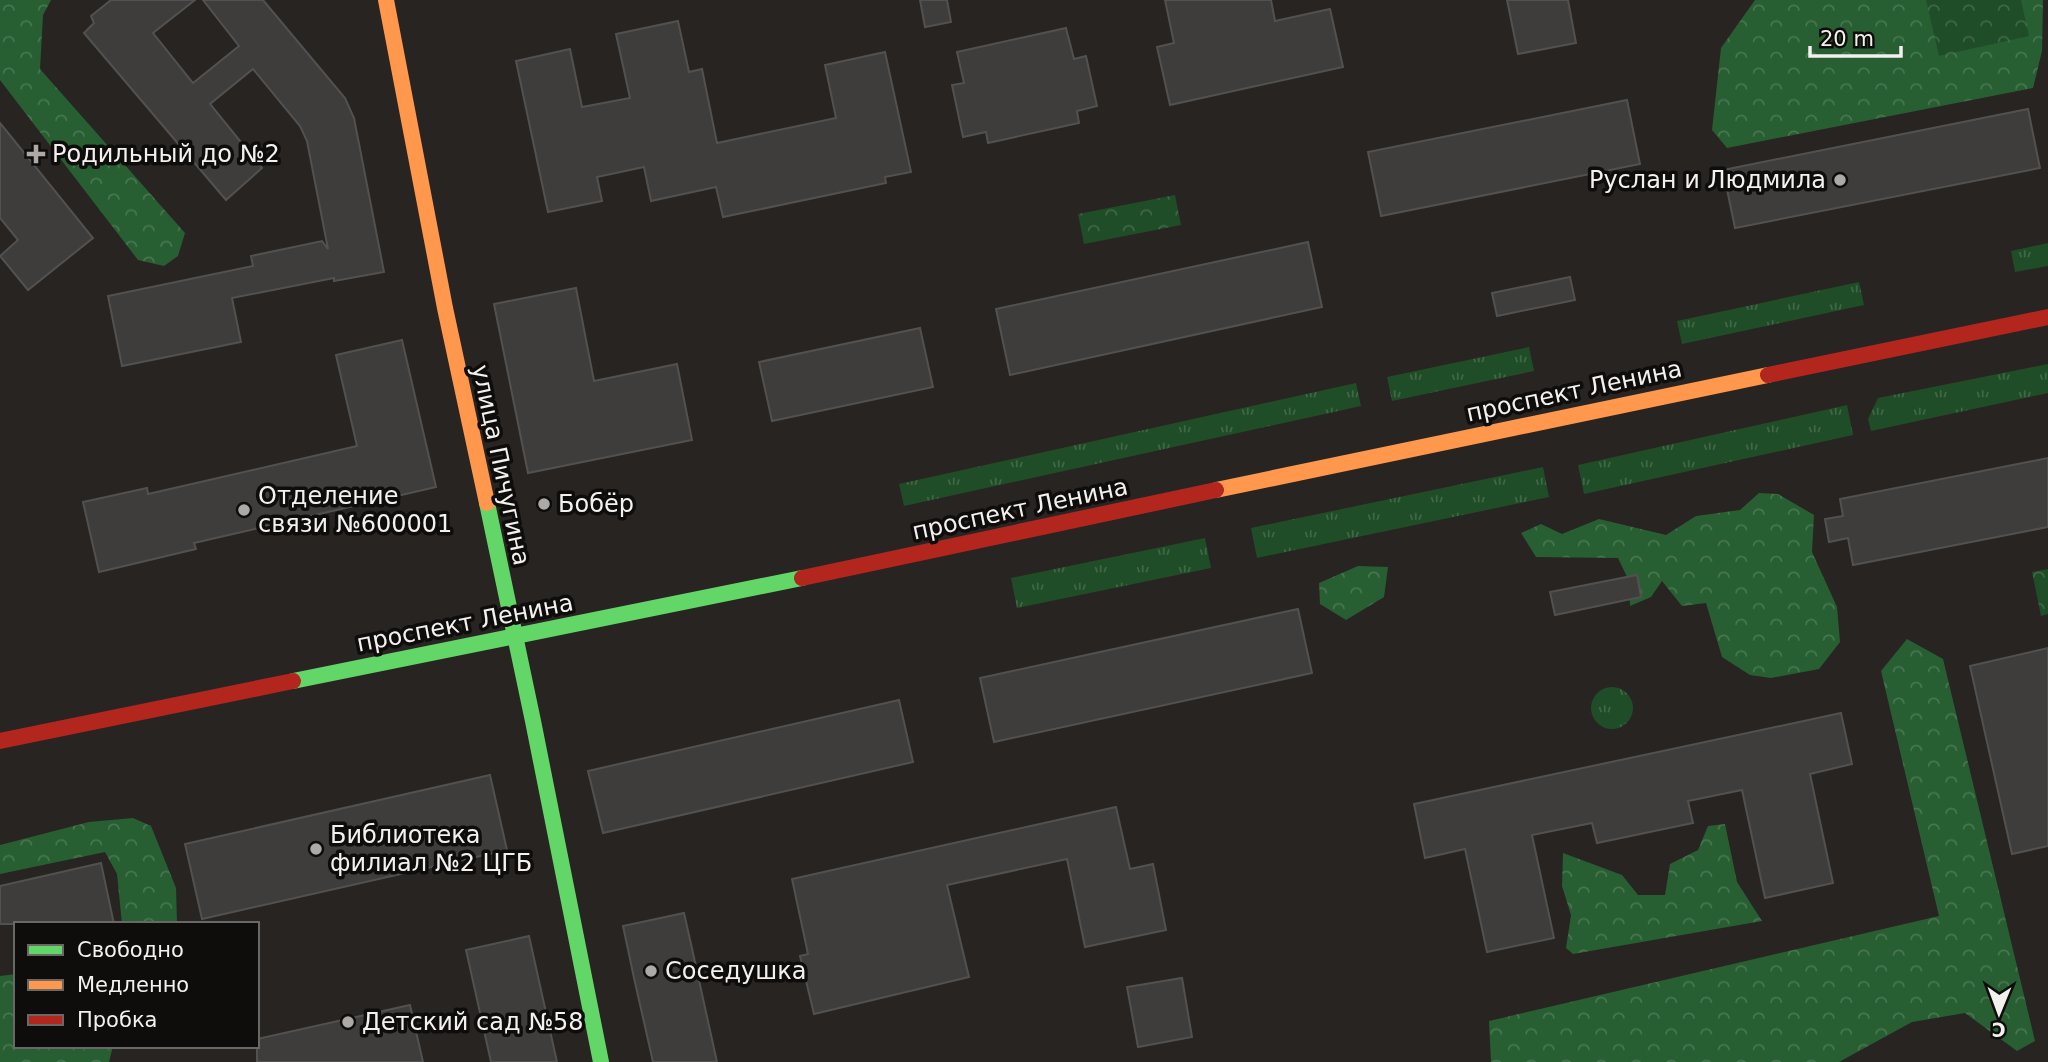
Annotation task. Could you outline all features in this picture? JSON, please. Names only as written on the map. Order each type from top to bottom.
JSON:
[{"type":"main road","name":"улица Пичугина","points":[[386,0],[444,308],[601,1062]]},
{"type":"main road","name":"проспект Ленина","points":[[0,741],[864,565],[1387,453],[2048,317]]},
{"type":"green space","points":[[0,0],[51,0],[43,15],[40,69],[185,233],[178,256],[164,266],[138,260],[0,80]]},
{"type":"green space","points":[[1755,0],[2043,0],[2042,51],[2033,88],[1727,148],[1712,130],[1721,48]]},
{"type":"green space","points":[[1926,0],[2021,0],[2029,36],[1939,56]]},
{"type":"green space","points":[[1175,195],[1181,225],[1084,244],[1078,214]]},
{"type":"green space","points":[[2048,243],[2048,266],[2015,272],[2011,251]]},
{"type":"green space","points":[[1859,282],[1864,305],[1682,344],[1677,321]]},
{"type":"green space","points":[[1529,347],[1534,371],[1392,401],[1387,377]]},
{"type":"green space","points":[[2048,364],[2048,393],[1871,431],[1868,419],[1878,398]]},
{"type":"green space","points":[[1356,383],[1361,406],[904,506],[899,484]]},
{"type":"green space","points":[[1847,405],[1853,435],[1584,494],[1578,465]]},
{"type":"green space","points":[[1543,467],[1549,497],[1257,558],[1251,528]]},
{"type":"green space","points":[[1759,493],[1778,494],[1814,515],[1812,552],[1837,607],[1840,642],[1819,669],[1771,678],[1750,675],[1722,657],[1706,603],[1682,606],[1662,581],[1651,597],[1630,606],[1629,581],[1618,558],[1536,557],[1521,533],[1541,524],[1562,534],[1599,519],[1666,535],[1696,516],[1740,510]]},
{"type":"green space","points":[[1205,538],[1211,568],[1017,608],[1011,578]]},
{"type":"green space","points":[[1358,566],[1388,567],[1384,597],[1346,620],[1320,604],[1319,583]]},
{"type":"green space","points":[[2048,569],[2048,614],[2041,616],[2032,572]]},
{"type":"green space","points":[[1907,639],[1943,659],[2035,1041],[2017,1051],[1965,1013],[1912,1022],[1839,1062],[1491,1062],[1489,1021],[1939,916],[1881,671]]},
{"type":"green space","points":[[1612,687],[1627,693],[1633,708],[1627,723],[1612,729],[1597,723],[1591,708],[1597,693]]},
{"type":"green space","points":[[133,818],[151,826],[176,888],[177,922],[122,922],[117,874],[105,852],[0,874],[0,845],[89,822]]},
{"type":"green space","points":[[1725,824],[1737,882],[1762,921],[1573,954],[1566,948],[1571,915],[1562,886],[1563,853],[1622,875],[1638,895],[1665,895],[1670,864],[1698,850],[1708,826]]},
{"type":"green space","points":[[14,974],[14,1048],[112,1048],[109,1062],[0,1062],[0,976]]},
{"type":"building","points":[[111,0],[195,0],[153,33],[193,83],[239,46],[203,0],[263,0],[345,98],[354,118],[384,272],[334,281],[334,278],[232,298],[241,342],[122,366],[108,296],[253,266],[251,256],[322,241],[328,249],[307,141],[300,126],[253,69],[210,104],[262,168],[226,200],[84,33],[94,23],[91,16]]},
{"type":"building","points":[[920,0],[947,0],[951,22],[925,27]]},
{"type":"building","points":[[1165,0],[1271,0],[1275,21],[1330,9],[1343,67],[1170,105],[1157,47],[1174,43]]},
{"type":"building","points":[[1507,0],[1568,0],[1576,43],[1518,54]]},
{"type":"building","points":[[678,21],[689,72],[702,69],[717,143],[836,118],[825,65],[885,52],[911,172],[885,177],[886,183],[723,217],[716,187],[651,201],[644,167],[597,177],[602,201],[548,212],[516,61],[570,49],[582,107],[630,98],[616,34]]},
{"type":"building","points":[[1066,28],[1074,59],[1086,56],[1097,106],[1077,111],[1079,123],[988,143],[986,132],[963,137],[952,85],[964,83],[957,52]]},
{"type":"building","points":[[1627,100],[1640,164],[1381,216],[1368,152]]},
{"type":"building","points":[[2028,109],[2040,168],[1735,228],[1723,170]]},
{"type":"building","points":[[0,123],[93,238],[28,290],[0,256],[18,240],[0,218]]},
{"type":"building","points":[[1308,242],[1322,307],[1010,375],[996,309]]},
{"type":"building","points":[[1570,277],[1575,300],[1497,316],[1492,293]]},
{"type":"building","points":[[576,288],[594,381],[677,364],[692,440],[528,473],[494,304]]},
{"type":"building","points":[[920,328],[933,387],[772,421],[759,362]]},
{"type":"building","points":[[402,340],[436,487],[194,543],[196,549],[99,572],[83,502],[147,488],[148,494],[357,446],[336,355]]},
{"type":"building","points":[[2048,458],[2048,527],[1853,565],[1848,538],[1829,542],[1825,519],[1843,516],[1840,499]]},
{"type":"building","points":[[1637,575],[1641,597],[1555,615],[1550,592]]},
{"type":"building","points":[[1298,609],[1312,673],[994,742],[980,678]]},
{"type":"building","points":[[2048,648],[2048,846],[2012,854],[1970,666]]},
{"type":"building","points":[[899,700],[913,762],[603,833],[588,771]]},
{"type":"building","points":[[1841,713],[1852,764],[1810,774],[1833,883],[1765,898],[1742,790],[1688,801],[1693,823],[1597,843],[1592,823],[1532,835],[1554,938],[1487,952],[1465,849],[1425,858],[1414,804]]},
{"type":"building","points":[[490,775],[507,850],[202,919],[185,844]]},
{"type":"building","points":[[1116,807],[1130,869],[1153,864],[1166,930],[1085,947],[1067,859],[947,885],[969,977],[814,1014],[800,956],[808,954],[792,879]]},
{"type":"building","points":[[101,863],[114,922],[0,924],[0,886]]},
{"type":"building","points":[[684,913],[717,1062],[653,1062],[634,978],[623,926]]},
{"type":"building","points":[[529,936],[557,1062],[491,1062],[466,950]]},
{"type":"building","points":[[1182,978],[1192,1037],[1138,1047],[1127,987]]},
{"type":"building","points":[[410,1005],[423,1062],[257,1062],[259,1039]]},
{"type":"traffic: fast","points":[[487,503],[601,1062]]},
{"type":"traffic: fast","points":[[293,681],[802,578]]},
{"type":"traffic: slow","points":[[386,0],[445,308],[487,503]]},
{"type":"traffic: slow","points":[[1216,490],[1768,375]]},
{"type":"traffic: jam","points":[[1768,375],[2048,317]]},
{"type":"traffic: jam","points":[[802,578],[1216,490]]},
{"type":"traffic: jam","points":[[0,741],[293,681]]},
{"type":"place","name":"Родильный до №2","points":[[36,154]]},
{"type":"place","name":"Руслан и Людмила","points":[[1840,180]]},
{"type":"place","name":"Бобёр","points":[[544,504]]},
{"type":"place","name":"Отделение связи №600001","points":[[244,510]]},
{"type":"place","name":"Библиотека филиал №2 ЦГБ","points":[[316,849]]},
{"type":"place","name":"Соседушка","points":[[651,971]]},
{"type":"place","name":"Детский сад №58","points":[[348,1022]]}]
